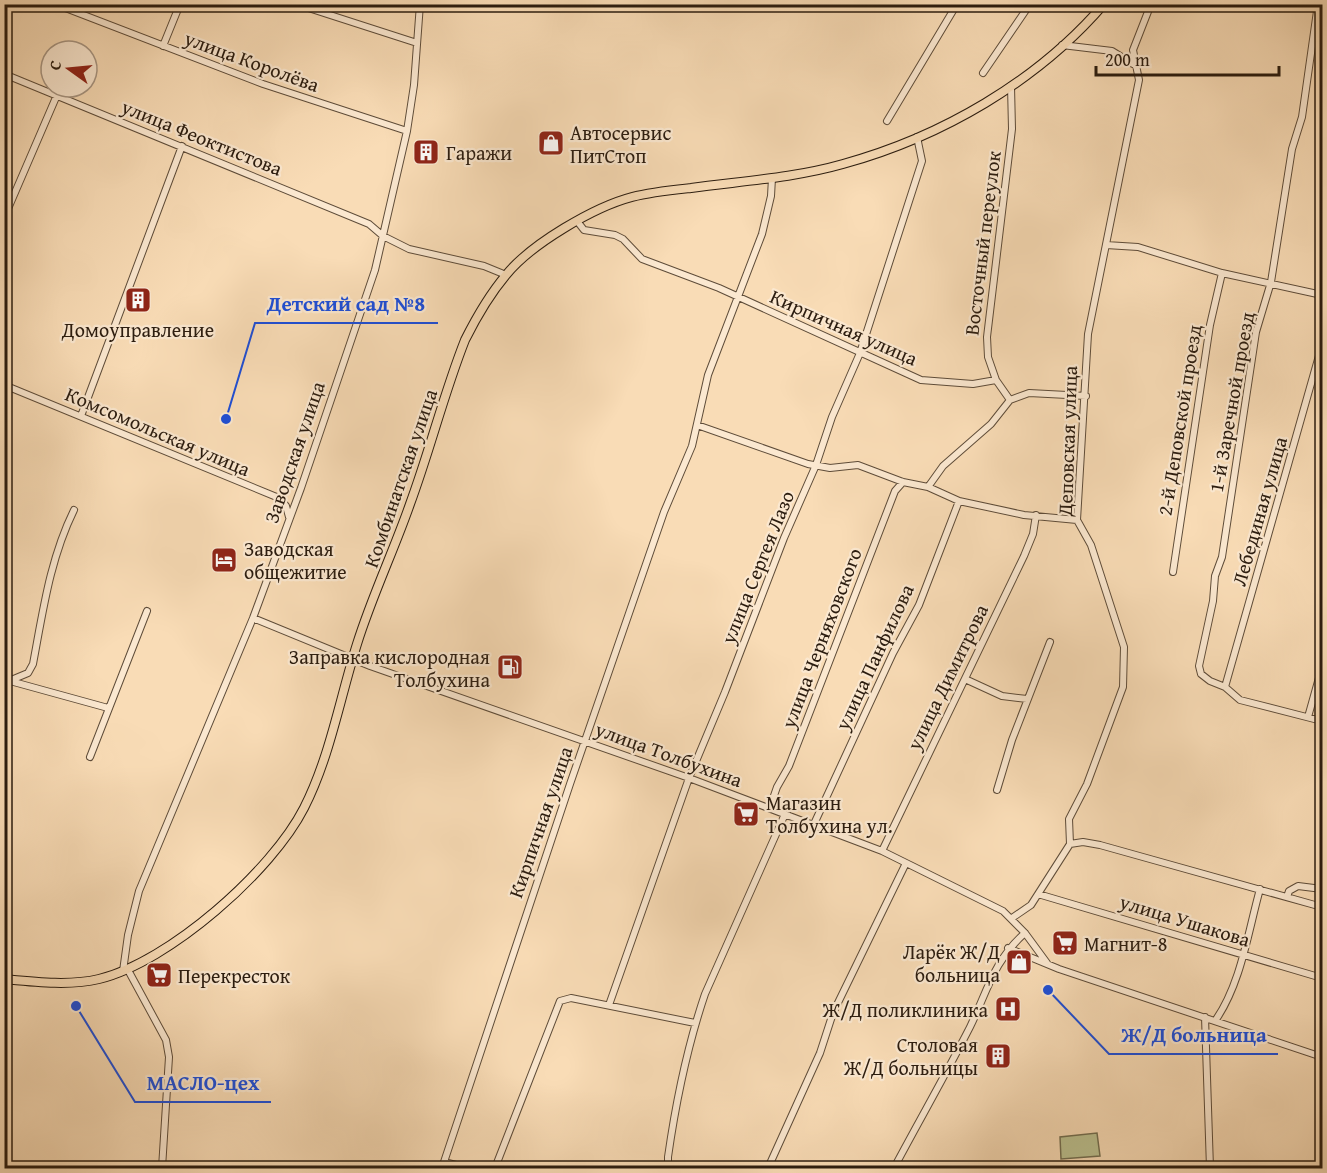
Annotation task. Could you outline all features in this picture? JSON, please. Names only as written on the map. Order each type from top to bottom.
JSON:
[{"type":"main road","name":"Комбинатская улица","points":[[126,971],[152,957],[229,898],[284,840],[303,809],[316,782],[353,659],[423,468],[459,356],[475,319],[517,263],[577,221],[633,197],[771,178],[841,165],[882,153],[917,138],[958,119],[1011,86],[1062,45],[1104,4]]},
{"type":"main road","points":[[4,979],[75,982],[96,980],[126,971]]},
{"type":"street","name":"улица Королёва","points":[[55,4],[263,84],[406,131]]},
{"type":"street","points":[[163,46],[180,4]]},
{"type":"street","points":[[296,4],[417,43]]},
{"type":"street","name":"Заводская улица","points":[[126,971],[128,935],[140,891],[252,618],[375,270],[406,131],[420,4]]},
{"type":"street","points":[[887,121],[957,4]]},
{"type":"street","points":[[983,73],[1030,4]]},
{"type":"street","name":"Деповская улица","points":[[1070,844],[1069,819],[1087,784],[1123,687],[1125,670],[1124,647],[1104,581],[1091,545],[1077,520],[1088,334],[1139,80],[1133,64],[1133,50],[1137,34],[1151,4]]},
{"type":"street","name":"1-й Заречной проезд","points":[[1318,4],[1302,117],[1292,149],[1271,282],[1256,332],[1222,557],[1215,576],[1213,601],[1199,666],[1201,674],[1210,681],[1226,687],[1240,700],[1323,721]]},
{"type":"street","points":[[1062,45],[1112,51],[1133,64]]},
{"type":"street","name":"улица Феоктистова","points":[[4,74],[39,88]]},
{"type":"street","name":"Восточный переулок","points":[[996,380],[988,357],[987,337],[1012,129],[1011,86]]},
{"type":"street","points":[[4,218],[55,99]]},
{"type":"street","name":"улица Феоктистова","points":[[67,99],[369,224],[383,236],[409,249],[484,266],[506,275]]},
{"type":"street","name":"улица Сергея Лазо","points":[[609,1005],[689,778],[725,692],[784,538],[816,465],[832,417],[860,353],[922,160],[917,138]]},
{"type":"street","points":[[81,416],[182,146]]},
{"type":"street","points":[[738,298],[762,234],[771,196],[771,178]]},
{"type":"street","name":"Кирпичная улица","points":[[577,221],[584,230],[615,235],[623,239],[642,259],[719,288],[921,380],[974,384],[996,380]]},
{"type":"street","points":[[1106,245],[1138,247],[1222,273],[1323,295]]},
{"type":"street","name":"2-й Деповской проезд","points":[[1173,572],[1210,325],[1222,273]]},
{"type":"street","name":"Кирпичная улица","points":[[443,1166],[664,512],[692,446],[708,375],[738,298]]},
{"type":"street","name":"Лебединая улица","points":[[1226,687],[1323,345]]},
{"type":"street","points":[[996,380],[1010,400]]},
{"type":"street","name":"Комсомольская улица","points":[[4,385],[279,498],[286,506],[289,517]]},
{"type":"street","points":[[928,487],[943,466],[991,424],[1010,400],[1029,393],[1086,396]]},
{"type":"street","points":[[697,425],[749,445],[816,465],[830,468],[858,465],[903,482],[928,487],[959,501],[1077,520]]},
{"type":"street","name":"улица Черняховского","points":[[770,807],[793,756],[895,490],[903,482]]},
{"type":"street","name":"улица Панфилова","points":[[814,824],[893,653],[919,605],[959,501]]},
{"type":"street","points":[[7,682],[28,673],[33,664],[58,542],[74,510]]},
{"type":"street","name":"улица Димитрова","points":[[882,851],[1024,556],[1033,534],[1036,515]]},
{"type":"street","points":[[90,757],[147,610]]},
{"type":"street","name":"улица Толбухина","points":[[252,618],[353,659],[770,807],[882,851],[988,902],[1012,918],[1047,963]]},
{"type":"street","points":[[997,789],[1027,699],[1050,642]]},
{"type":"street","points":[[1308,717],[1323,667]]},
{"type":"street","points":[[965,679],[1002,696],[1027,699]]},
{"type":"street","points":[[7,682],[108,708]]},
{"type":"street","points":[[668,1168],[681,1075],[695,1023],[705,994],[785,814]]},
{"type":"street","points":[[1012,918],[1024,912],[1070,844],[1083,842],[1323,907]]},
{"type":"street","points":[[768,1168],[820,1053],[834,1013],[886,899],[906,863]]},
{"type":"street","points":[[1287,897],[1292,888],[1298,886],[1323,889]]},
{"type":"street","points":[[1215,1020],[1234,985],[1260,889]]},
{"type":"street","name":"улица Ушакова","points":[[1038,894],[1323,978]]},
{"type":"street","points":[[894,1168],[970,1027],[1008,948],[1025,933]]},
{"type":"street","points":[[1008,948],[1323,1057]]},
{"type":"street","points":[[126,971],[166,1040],[170,1057],[162,1168]]},
{"type":"street","points":[[495,1168],[560,1001],[571,998],[695,1023]]},
{"type":"street","points":[[1205,1017],[1210,1167],[1220,1168]]},
{"type":"street","points":[[443,1166],[468,1168]]},
{"type":"green space","points":[[1097,1133],[1100,1156],[1061,1159],[1060,1137]]},
{"type":"railway","points":[[4,1150],[10,1094]]},
{"type":"place","name":"Автосервис ПитСтоп","points":[[551,143]]},
{"type":"place","name":"Гаражи","points":[[426,152]]},
{"type":"place","name":"Домоуправление","points":[[138,300]]},
{"type":"place","name":"Детский сад №8","points":[[226,419]]},
{"type":"place","name":"Заводская общежитие","points":[[224,560]]},
{"type":"place","name":"Заправка кислородная Толбухина","points":[[510,667]]},
{"type":"place","name":"Магазин Толбухина ул.","points":[[746,814]]},
{"type":"place","name":"Магнит-8","points":[[1065,943]]},
{"type":"place","name":"Ларёк Ж/Д больница","points":[[1019,962]]},
{"type":"place","name":"Перекресток","points":[[159,975]]},
{"type":"place","name":"Ж/Д больница","points":[[1048,990]]},
{"type":"place","name":"МАСЛО-цех","points":[[76,1006]]},
{"type":"place","name":"Ж/Д поликлиника","points":[[1008,1009]]},
{"type":"place","name":"Столовая Ж/Д больницы","points":[[998,1056]]}]
